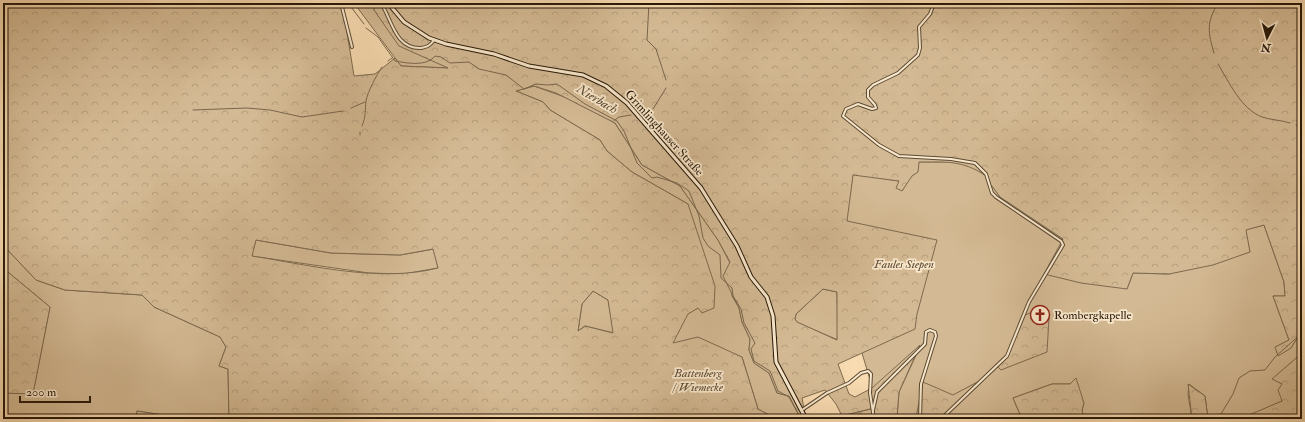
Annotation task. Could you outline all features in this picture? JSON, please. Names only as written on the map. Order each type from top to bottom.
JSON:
[{"type":"main road","name":"Grimlinghauser Straße","points":[[388,3],[410,28],[434,40],[494,54],[529,66],[583,74],[603,84],[627,104],[701,188],[738,248],[751,277],[767,297],[772,316],[774,352],[777,365],[806,419]]},
{"type":"street","points":[[341,3],[352,46]]},
{"type":"street","points":[[381,3],[397,35],[404,44],[421,48],[427,47],[434,40]]},
{"type":"street","points":[[934,3],[931,12],[919,27],[920,48],[918,55],[898,73],[873,85],[868,90],[868,97],[876,108],[873,110],[858,104],[845,110],[843,116],[879,145],[899,156],[951,159],[975,163],[986,174],[992,193],[996,197],[1061,241],[1063,245],[1025,311],[1014,342],[1007,356],[941,419]]},
{"type":"street","points":[[873,410],[877,392],[921,349],[926,342],[926,332],[930,330],[935,332],[936,336],[921,384],[920,419]]},
{"type":"street","points":[[802,410],[824,395],[849,383],[862,372],[868,371],[871,374],[870,393],[874,419]]},
{"type":"green space","points":[[3,3],[340,3],[346,26],[354,76],[375,74],[395,58],[401,66],[448,68],[399,46],[374,10],[374,3],[1302,3],[1302,330],[1291,348],[1278,356],[1275,347],[1289,340],[1273,296],[1285,296],[1284,282],[1264,225],[1246,230],[1250,252],[1213,265],[1169,274],[1133,273],[1127,289],[1081,283],[1044,274],[1063,239],[1000,197],[992,186],[989,186],[987,176],[969,167],[946,162],[919,162],[918,172],[912,176],[902,191],[896,188],[899,181],[853,175],[847,221],[937,240],[917,314],[915,329],[838,364],[849,394],[855,397],[872,388],[920,345],[899,392],[897,417],[916,418],[923,382],[953,395],[983,379],[948,413],[951,419],[873,419],[870,409],[842,416],[836,404],[825,390],[802,398],[806,419],[801,419],[789,396],[777,393],[769,373],[754,363],[749,350],[750,339],[742,322],[739,308],[723,276],[730,262],[718,240],[680,186],[642,165],[615,123],[556,93],[534,86],[516,91],[543,102],[550,110],[600,140],[607,151],[632,172],[688,204],[715,286],[714,308],[702,313],[698,308],[688,314],[673,343],[698,337],[742,357],[758,409],[776,419],[229,419],[228,369],[219,366],[226,347],[220,337],[154,307],[142,295],[65,290],[36,280],[3,245]],"holes":[[[256,240],[331,253],[400,255],[433,249],[438,268],[393,274],[321,268],[252,256]],[[823,289],[837,292],[837,340],[797,322],[795,319],[796,314]],[[593,291],[608,300],[613,333],[585,326],[578,331],[582,304]]]},
{"type":"green space","points":[[354,3],[374,3],[374,10],[437,62],[450,68],[401,66]]},
{"type":"green space","points":[[534,86],[570,99],[615,123],[642,165],[680,186],[718,240],[730,263],[732,296],[739,308],[742,322],[750,339],[749,350],[754,363],[769,373],[777,393],[789,396],[801,419],[776,419],[758,409],[742,357],[494,419],[674,340],[687,314],[698,308],[688,204],[632,172],[607,151],[600,140],[550,110],[543,102],[516,91]]},
{"type":"green space","name":"Faules Siepen","points":[[919,162],[952,162],[971,166],[986,176],[1000,197],[1063,239],[1059,249],[1127,289],[1133,273],[1169,274],[1250,252],[1245,230],[1264,225],[1284,282],[1285,296],[1273,296],[1289,340],[1276,347],[1278,355],[1291,348],[1302,330],[1302,353],[1273,379],[1282,384],[1282,401],[1242,419],[1208,419],[1205,396],[1189,384],[1188,394],[1192,419],[1084,419],[1082,410],[1084,403],[1071,384],[1052,384],[1013,398],[1022,419],[951,419],[948,413],[981,380],[916,418],[897,417],[899,392],[918,351],[872,405],[871,383],[862,353],[846,221],[853,174],[899,181],[902,191]]},
{"type":"green space","points":[[256,240],[331,253],[400,255],[434,249],[438,268],[403,274],[369,273],[251,256]]},
{"type":"green space","points":[[3,245],[36,280],[65,290],[142,295],[154,307],[220,337],[226,347],[219,366],[228,369],[229,419],[189,419],[137,411],[136,419],[3,419],[3,393],[33,393],[50,307],[3,268]]},
{"type":"green space","points":[[3,268],[50,307],[33,394],[3,393]]},
{"type":"green space","points":[[823,289],[837,292],[838,340],[796,322],[796,314]]},
{"type":"green space","points":[[593,291],[608,300],[614,333],[585,326],[578,331],[582,304]]},
{"type":"green space","points":[[1041,310],[1048,314],[1049,318],[1047,352],[1001,370],[998,367],[1010,352],[1023,316],[1034,311]]},
{"type":"green space","points":[[1302,353],[1302,419],[1286,419],[1284,416],[1276,419],[1242,418],[1282,401],[1278,390],[1282,384],[1272,379]]},
{"type":"green space","points":[[1076,378],[1084,403],[1082,410],[1084,419],[1022,419],[1013,398],[1052,384],[1070,384]]},
{"type":"green space","points":[[1188,384],[1205,396],[1208,419],[1192,419]]},
{"type":"green space","points":[[871,409],[873,419],[843,419],[842,416]]},
{"type":"green space","points":[[137,411],[189,419],[136,419]]},
{"type":"waterway","name":"Nierbach","points":[[348,3],[364,24]]},
{"type":"waterway","points":[[649,3],[647,40],[656,49],[666,80]]},
{"type":"waterway","points":[[1214,53],[1209,28],[1211,16],[1218,3]]},
{"type":"waterway","name":"Nierbach","points":[[366,28],[378,37],[395,61],[422,63],[427,62],[435,56],[441,57],[450,63],[469,62],[479,69],[506,75],[524,89],[536,84],[557,84],[585,104],[617,121],[624,131],[637,163],[652,178],[657,177],[677,183],[689,191],[699,216],[703,238],[708,246],[720,255],[721,278],[732,288],[733,296],[741,309],[744,323],[755,343],[751,349],[754,361],[770,371],[778,391],[789,397],[801,419]]},
{"type":"waterway","name":"Nierbach","points":[[388,61],[392,58]]},
{"type":"waterway","points":[[1218,64],[1231,87],[1248,108],[1262,117],[1290,123]]},
{"type":"waterway","points":[[362,126],[365,117],[367,97],[372,84],[382,67]]},
{"type":"waterway","points":[[653,109],[666,88]]},
{"type":"waterway","points":[[351,108],[365,102]]},
{"type":"waterway","points":[[193,110],[247,108],[270,110],[302,117],[343,111]]},
{"type":"waterway","points":[[615,120],[619,117],[631,115]]},
{"type":"waterway","points":[[1296,125],[1302,128]]},
{"type":"waterway","points":[[1215,419],[1221,414],[1233,394],[1239,378],[1250,371],[1265,370],[1275,357],[1302,333]]},
{"type":"place","name":"Rombergkapelle","points":[[1040,315]]},
{"type":"park label","name":"Battenberg / Wiemecke","points":[[698,380]]}]
